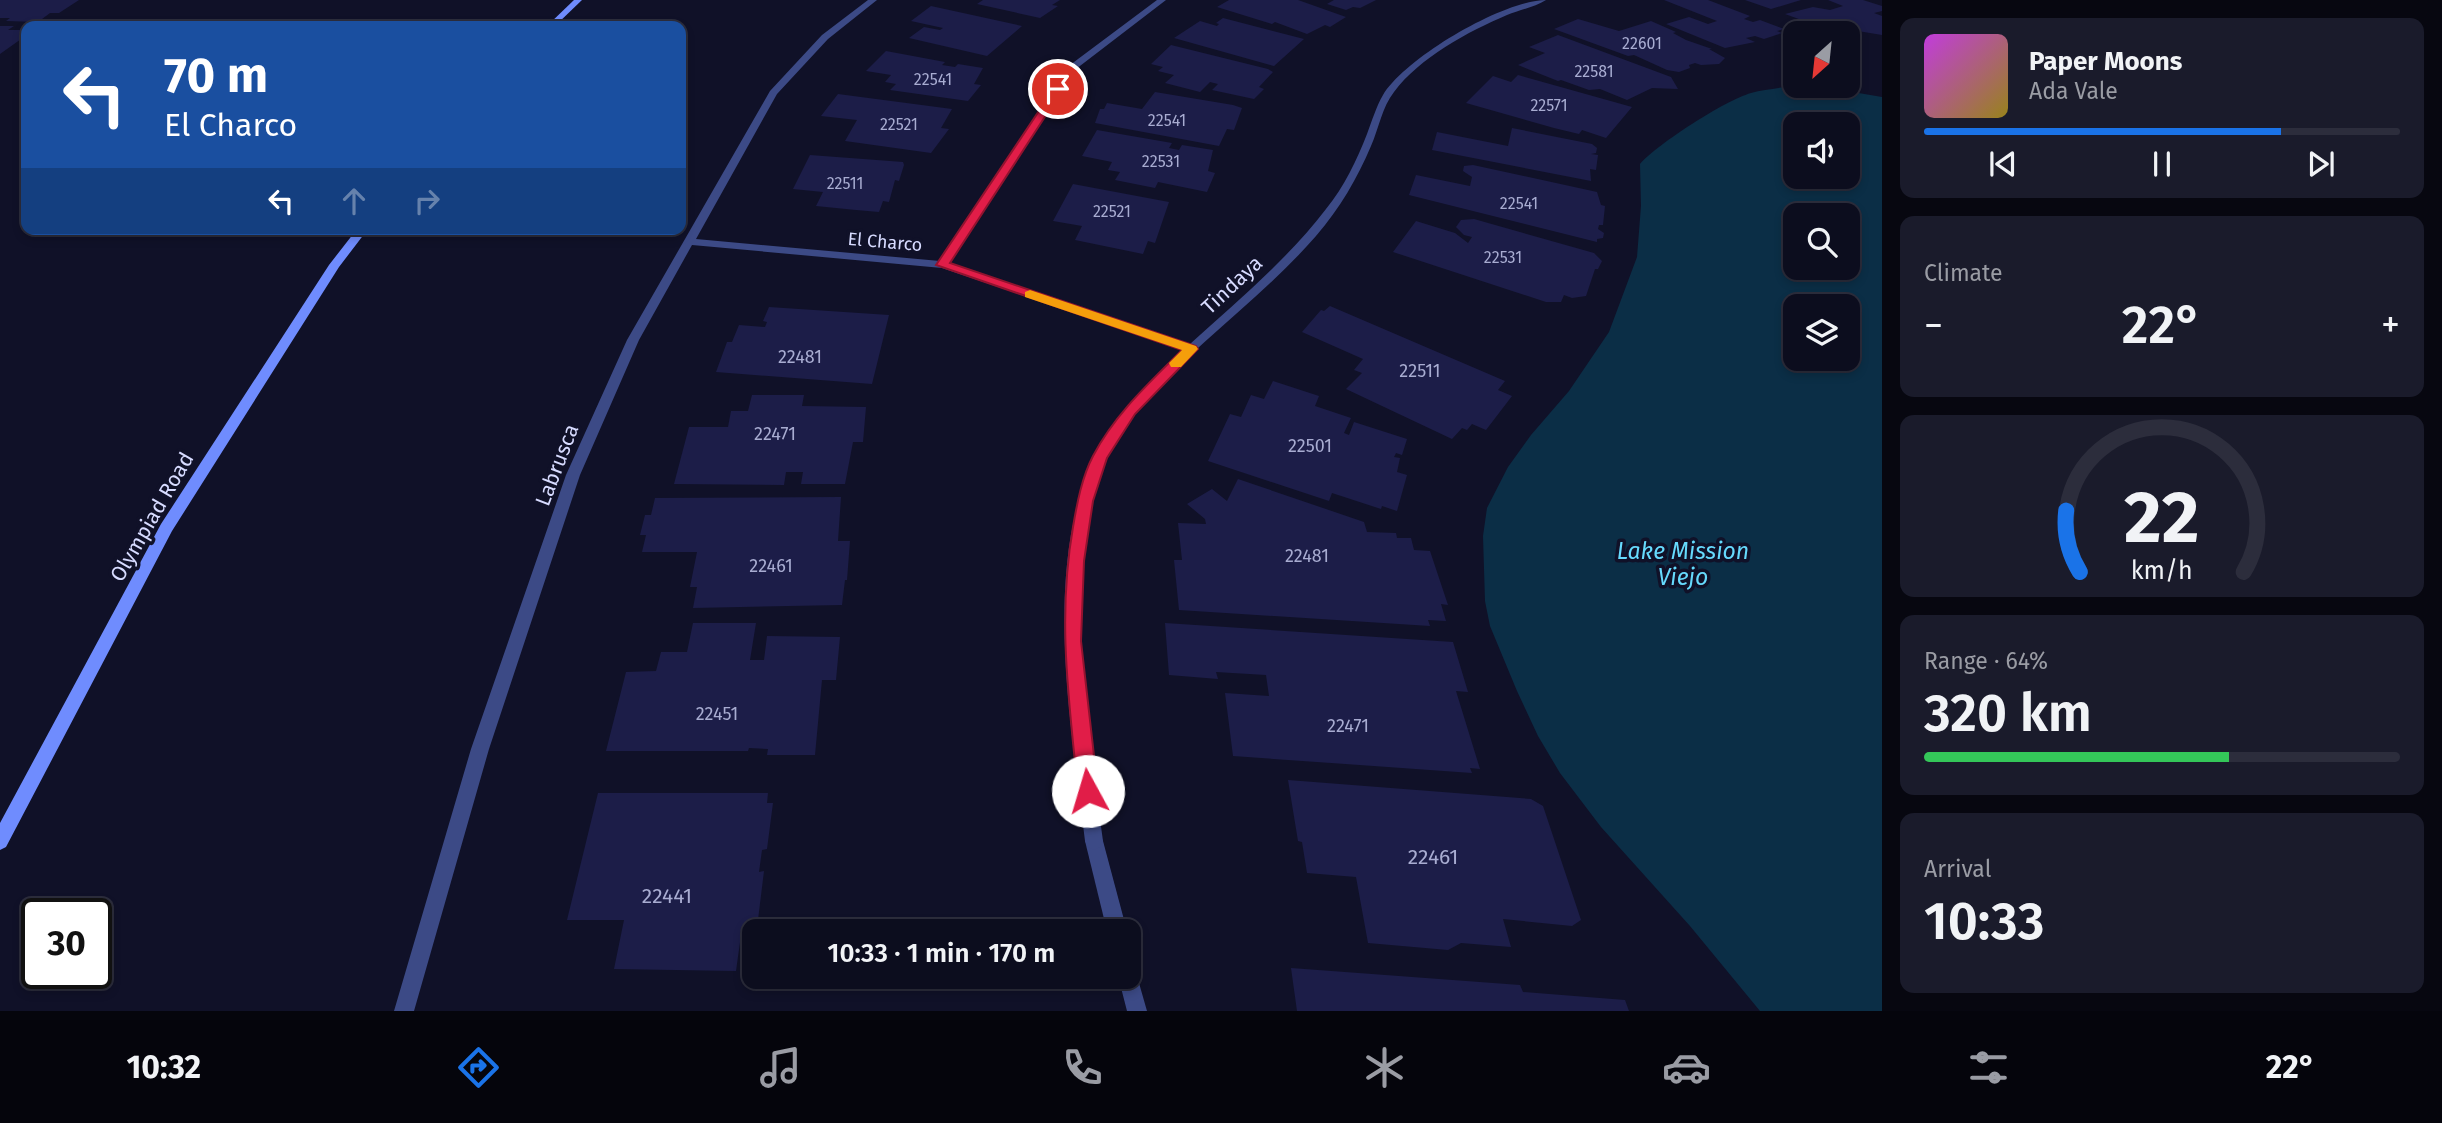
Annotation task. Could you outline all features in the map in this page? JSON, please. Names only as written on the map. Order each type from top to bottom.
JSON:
[{"type":"main road","points":[[556,21],[578,0]]},
{"type":"main road","name":"Olympiad Road","points":[[0,841],[166,528],[334,265],[358,235]]},
{"type":"street","name":"Labrusca","points":[[404,1011],[480,749],[573,475],[633,340],[773,93],[825,37],[873,0]]},
{"type":"street","points":[[943,265],[1073,67],[1162,0]]},
{"type":"street","name":"Tindaya","points":[[1114,919],[1094,842],[1072,641],[1075,561],[1085,501],[1100,457],[1130,410],[1294,253],[1332,209],[1371,135],[1388,92],[1443,46],[1483,21],[1542,0]]},
{"type":"street","name":"El Charco","points":[[688,241],[943,265],[1191,349]]},
{"type":"street","points":[[1131,989],[1137,1011]]},
{"type":"water","name":"Lake Mission Viejo","points":[[1783,87],[1783,98],[1860,98],[1860,93],[1882,97],[1882,1011],[1760,1011],[1690,926],[1601,827],[1560,773],[1538,736],[1517,691],[1490,626],[1485,601],[1483,536],[1487,508],[1508,467],[1569,391],[1609,332],[1637,257],[1641,206],[1640,164],[1676,134],[1709,113],[1751,93]]},
{"type":"building","points":[[0,0],[79,0],[59,13],[50,13],[39,21],[6,21],[10,18],[0,18]]},
{"type":"building","points":[[983,0],[1060,0],[1052,5],[1058,6],[1040,18],[977,4]]},
{"type":"building","points":[[1229,0],[1298,0],[1346,17],[1330,27],[1325,25],[1307,34],[1275,22],[1272,24],[1217,7]]},
{"type":"building","points":[[1334,0],[1376,0],[1360,8],[1346,10],[1327,4]]},
{"type":"building","points":[[1664,0],[1708,0],[1750,16],[1744,19],[1753,22],[1760,20],[1783,29],[1777,31],[1782,33],[1764,39],[1755,36],[1746,38],[1755,42],[1725,48],[1666,24],[1689,17],[1708,24],[1717,21]]},
{"type":"building","points":[[1745,0],[1801,0],[1771,9]]},
{"type":"building","points":[[1828,0],[1863,0],[1882,6],[1882,11],[1874,13],[1882,16],[1882,35],[1860,31],[1860,21],[1804,21],[1785,14],[1813,7],[1830,10],[1843,6]]},
{"type":"building","points":[[931,6],[1022,26],[987,56],[909,38],[924,27],[940,30],[943,28],[911,21]]},
{"type":"building","points":[[1223,18],[1304,39],[1274,66],[1174,38],[1200,21],[1217,26],[1219,24],[1216,23]]},
{"type":"building","points":[[1578,19],[1619,31],[1651,21],[1676,32],[1673,33],[1686,40],[1712,49],[1709,49],[1725,58],[1719,64],[1695,63],[1679,72],[1667,70],[1634,55],[1628,56],[1554,29]]},
{"type":"building","points":[[0,26],[14,26],[8,30],[21,30],[21,39],[0,54]]},
{"type":"building","points":[[1558,35],[1671,77],[1678,89],[1652,88],[1627,100],[1600,89],[1589,90],[1558,81],[1518,65],[1545,53],[1529,47]]},
{"type":"building","points":[[1171,45],[1273,72],[1259,87],[1264,89],[1254,99],[1212,90],[1218,84],[1210,82],[1200,92],[1165,83],[1174,75],[1158,71],[1163,67],[1151,64]]},
{"type":"building","points":[[886,51],[945,62],[942,65],[955,67],[958,64],[983,68],[974,84],[981,85],[968,101],[890,90],[896,84],[885,82],[891,75],[866,71]]},
{"type":"building","points":[[1518,75],[1632,107],[1606,138],[1582,130],[1579,134],[1554,128],[1466,103],[1493,76],[1511,82]]},
{"type":"building","points":[[1155,92],[1242,108],[1234,130],[1227,129],[1219,146],[1095,123],[1100,109],[1104,109],[1107,103],[1142,109]]},
{"type":"building","points":[[838,94],[952,109],[941,128],[949,129],[931,153],[845,141],[857,120],[821,116]]},
{"type":"building","points":[[1512,128],[1592,144],[1597,148],[1596,153],[1591,154],[1598,155],[1596,170],[1590,169],[1591,181],[1432,150],[1437,132],[1508,146]]},
{"type":"building","points":[[1097,130],[1172,143],[1169,148],[1179,150],[1182,145],[1213,150],[1208,171],[1215,173],[1207,192],[1158,182],[1155,188],[1115,180],[1120,172],[1108,170],[1112,162],[1082,156]]},
{"type":"building","points":[[810,155],[903,162],[904,165],[899,181],[895,180],[889,202],[883,201],[879,212],[816,206],[823,192],[793,189]]},
{"type":"building","points":[[1473,165],[1597,192],[1601,205],[1605,206],[1603,225],[1599,225],[1598,229],[1604,233],[1603,238],[1597,239],[1597,242],[1409,195],[1416,175],[1470,186],[1472,177],[1463,171],[1464,166]]},
{"type":"building","points":[[1073,184],[1169,202],[1155,243],[1148,241],[1143,254],[1075,240],[1082,226],[1053,221]]},
{"type":"building","points":[[1474,219],[1594,253],[1602,261],[1598,269],[1595,269],[1586,296],[1572,298],[1564,295],[1561,302],[1546,302],[1393,252],[1416,221],[1455,233],[1468,243],[1472,237],[1464,235],[1456,227],[1461,220]]},
{"type":"building","points":[[1330,306],[1505,381],[1498,390],[1512,396],[1486,430],[1472,424],[1467,430],[1462,428],[1452,439],[1346,389],[1362,373],[1354,370],[1363,359],[1302,332],[1321,310],[1324,311]]},
{"type":"building","points":[[769,307],[889,315],[872,384],[716,372],[727,342],[732,342],[739,325],[765,327],[767,322],[763,321]]},
{"type":"building","points":[[1273,381],[1319,396],[1315,406],[1351,418],[1344,433],[1349,435],[1354,422],[1407,439],[1402,455],[1396,453],[1394,457],[1400,458],[1397,472],[1407,475],[1397,511],[1382,506],[1381,509],[1332,493],[1329,501],[1208,461],[1230,414],[1241,417],[1251,395],[1264,399]]},
{"type":"building","points":[[752,395],[804,395],[802,406],[866,407],[863,442],[853,442],[845,484],[801,484],[803,472],[786,472],[784,485],[674,484],[689,427],[728,427],[731,411],[748,411]]},
{"type":"building","points":[[1238,479],[1364,522],[1367,532],[1396,533],[1397,538],[1411,538],[1414,550],[1430,551],[1448,605],[1441,604],[1446,621],[1428,620],[1430,626],[1179,610],[1174,560],[1182,560],[1178,523],[1206,524],[1205,519],[1187,504],[1212,489],[1227,501]]},
{"type":"building","points":[[841,497],[838,541],[850,541],[842,605],[693,608],[697,587],[690,587],[697,552],[642,552],[646,535],[640,535],[645,515],[651,515],[655,498]]},
{"type":"building","points":[[693,623],[756,623],[750,660],[764,660],[767,636],[840,637],[836,680],[822,680],[815,755],[767,755],[768,749],[749,748],[748,751],[606,751],[626,672],[656,671],[661,652],[687,652]]},
{"type":"building","points":[[1165,623],[1453,642],[1468,692],[1456,691],[1480,769],[1470,768],[1472,773],[1233,756],[1225,693],[1269,696],[1266,675],[1216,672],[1218,679],[1169,675]]},
{"type":"building","points":[[1288,780],[1531,799],[1543,806],[1581,920],[1572,926],[1503,919],[1511,947],[1461,943],[1448,950],[1368,943],[1356,877],[1307,873],[1302,842],[1298,841]]},
{"type":"building","points":[[598,793],[768,793],[767,803],[773,803],[767,849],[762,850],[759,872],[764,871],[758,919],[742,919],[736,971],[614,969],[624,920],[567,920]]},
{"type":"building","points":[[1291,968],[1520,985],[1523,992],[1625,1000],[1629,1011],[1297,1011]]},
{"type":"slow traffic","points":[[1030,294],[1191,349],[1176,363]]},
{"type":"route","points":[[1058,89],[943,265],[1191,349],[1130,410],[1100,457],[1085,501],[1075,561],[1072,641],[1088,791]]}]
